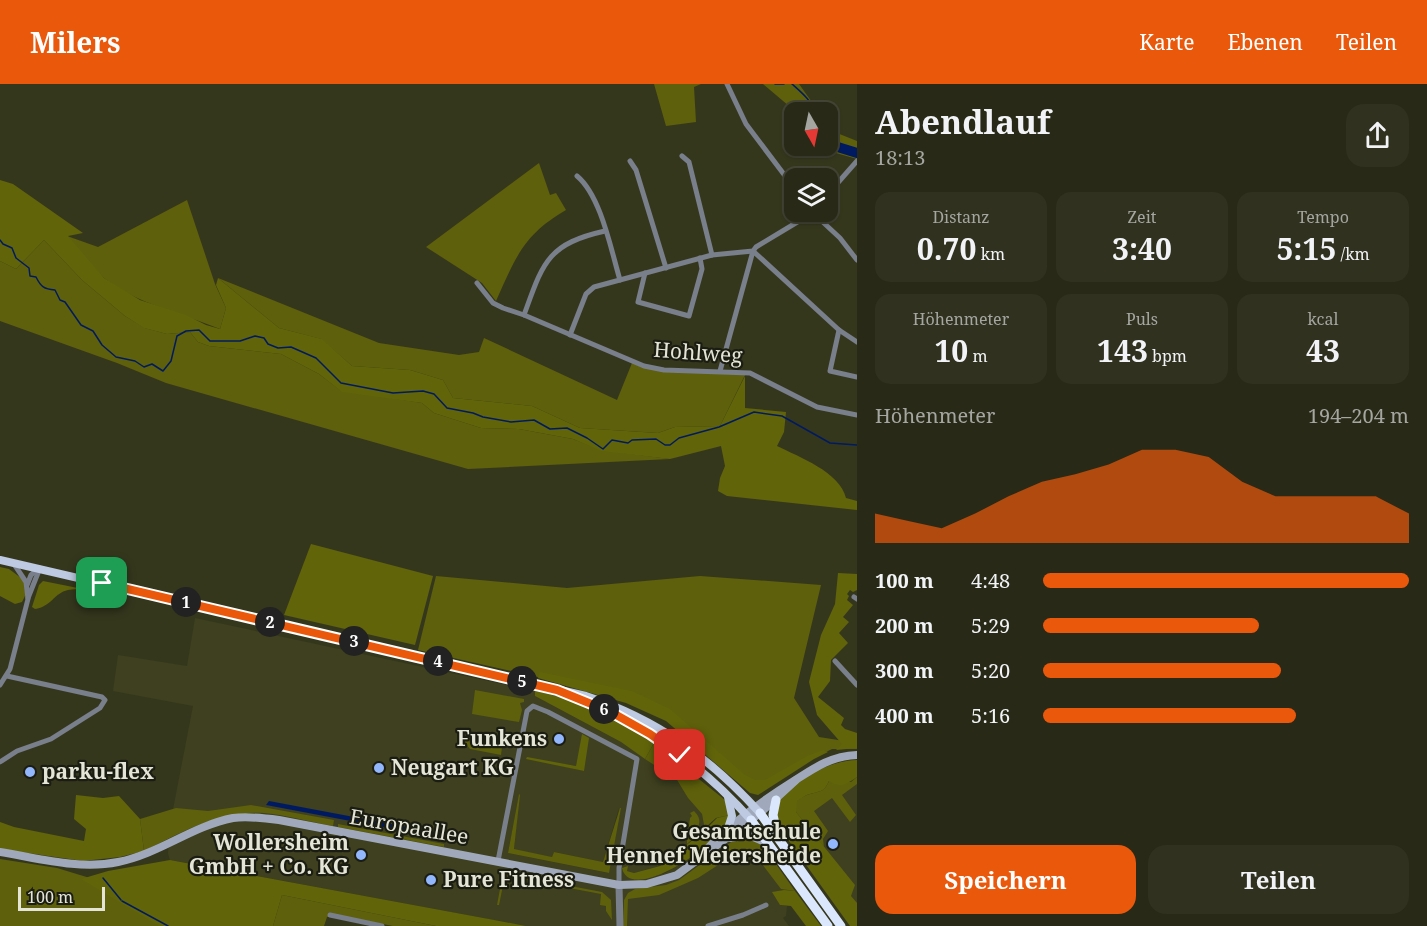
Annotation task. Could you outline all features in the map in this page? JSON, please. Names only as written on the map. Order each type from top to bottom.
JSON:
[{"type":"highway","points":[[776,800],[772,816],[779,837]]},
{"type":"highway","points":[[757,810],[779,837],[841,926]]},
{"type":"highway","points":[[749,817],[828,926]]},
{"type":"main road","points":[[0,560],[608,703],[647,720],[689,747],[727,779],[757,810]]},
{"type":"main road","points":[[557,690],[611,712],[650,734],[680,755],[749,817]]},
{"type":"main road","points":[[757,810],[796,780],[823,763],[844,756],[857,755]]},
{"type":"main road","points":[[757,810],[776,800],[796,780]]},
{"type":"main road","points":[[726,794],[732,816],[728,828]]},
{"type":"main road","name":"Europaallee","points":[[0,852],[78,864],[105,864],[148,852],[209,825],[249,817],[279,820],[619,885],[647,884],[677,875],[726,840],[757,810]]},
{"type":"main road","name":"Europaallee","points":[[693,864],[728,828],[749,817]]},
{"type":"main road","points":[[726,840],[749,835],[771,845]]},
{"type":"street","points":[[727,84],[746,124],[784,174]]},
{"type":"street","points":[[682,156],[689,162],[712,255]]},
{"type":"street","points":[[630,161],[636,170],[666,267]]},
{"type":"street","points":[[838,183],[856,162]]},
{"type":"street","points":[[577,176],[586,183],[596,201],[620,280]]},
{"type":"street","points":[[720,371],[753,251],[797,222]]},
{"type":"street","points":[[823,222],[856,257]]},
{"type":"street","points":[[524,315],[539,273],[553,253],[581,236],[605,231]]},
{"type":"street","points":[[570,335],[586,294],[590,290],[712,255],[753,251],[839,330],[857,342]]},
{"type":"street","points":[[645,273],[638,302],[689,316],[702,269],[700,258]]},
{"type":"street","name":"Hohlweg","points":[[477,283],[494,303],[636,363],[654,368],[750,373],[817,408],[857,415]]},
{"type":"street","points":[[839,330],[830,371],[857,377]]},
{"type":"street","points":[[13,563],[27,586],[28,599]]},
{"type":"street","points":[[27,586],[31,575],[40,568]]},
{"type":"street","points":[[0,685],[7,676],[28,599],[40,568]]},
{"type":"street","points":[[835,661],[857,685]]},
{"type":"street","points":[[0,762],[17,751],[51,739],[100,708],[105,700],[102,697],[7,676]]},
{"type":"street","points":[[498,861],[527,711],[533,706],[638,759],[619,868],[620,926]]},
{"type":"street","points":[[708,926],[766,905]]},
{"type":"street","points":[[330,915],[382,926]]},
{"type":"shaded area","points":[[654,84],[701,84],[694,87],[696,122],[666,126]]},
{"type":"shaded area","points":[[763,84],[799,84],[812,102],[784,102]]},
{"type":"shaded area","points":[[838,133],[857,141],[857,159],[838,154]]},
{"type":"shaded area","points":[[539,163],[550,195],[556,193],[566,210],[551,219],[522,248],[496,301],[482,283],[426,247]]},
{"type":"shaded area","points":[[0,180],[13,184],[83,233],[68,236],[104,278],[140,300],[220,329],[226,308],[216,285],[218,278],[279,328],[322,339],[352,366],[410,370],[443,380],[453,398],[532,406],[580,428],[658,433],[675,427],[720,426],[745,376],[745,408],[786,412],[784,432],[777,446],[818,466],[836,480],[846,498],[857,501],[857,510],[727,496],[718,491],[725,466],[721,446],[670,459],[601,451],[573,439],[519,429],[481,428],[434,413],[422,403],[342,392],[319,374],[281,354],[209,346],[198,342],[190,332],[167,334],[144,328],[125,316],[82,280],[44,240],[16,269],[0,261]]},
{"type":"shaded area","points":[[187,200],[215,284],[226,308],[220,329],[145,301],[116,287],[94,269],[67,236],[98,247]]},
{"type":"shaded area","points":[[44,240],[82,280],[125,316],[145,328],[167,334],[190,332],[198,342],[209,346],[281,354],[319,374],[340,390],[422,403],[434,413],[481,428],[519,429],[573,439],[601,450],[670,459],[468,469],[166,383],[0,321],[0,261],[16,269]]},
{"type":"shaded area","points":[[218,278],[379,343],[459,355],[479,352],[484,338],[617,400],[632,363],[644,368],[746,373],[720,426],[675,427],[658,433],[580,428],[532,406],[453,398],[443,380],[410,370],[352,366],[321,339],[279,328]]},
{"type":"shaded area","points":[[311,544],[433,576],[415,645],[284,615]]},
{"type":"shaded area","points":[[0,567],[9,569],[25,581],[25,596],[22,602],[15,604],[0,596]]},
{"type":"shaded area","points":[[838,573],[857,574],[857,590],[853,592],[850,590],[847,594],[849,596],[847,600],[853,605],[843,617],[849,622],[839,633],[848,643],[831,660],[830,681],[818,697],[844,718],[841,725],[845,729],[857,733],[857,748],[836,750],[842,744],[817,715],[809,682],[821,635],[835,604]]},
{"type":"shaded area","points":[[436,576],[567,588],[700,576],[821,585],[794,698],[819,737],[857,743],[857,749],[832,749],[754,788],[648,702],[418,650]]},
{"type":"shaded area","points":[[43,581],[83,589],[71,589],[59,594],[45,606],[35,609],[32,607],[39,585]]},
{"type":"shaded area","points":[[195,618],[535,691],[535,696],[621,742],[677,780],[688,798],[702,814],[704,825],[700,831],[687,836],[687,844],[660,866],[634,873],[627,871],[624,867],[622,869],[636,880],[646,879],[665,873],[686,861],[710,842],[725,800],[768,852],[795,891],[789,891],[780,905],[787,906],[786,916],[783,918],[789,926],[526,926],[170,860],[168,854],[170,825],[193,706],[113,691],[118,655],[187,666]],"holes":[[[583,734],[584,771],[527,758],[576,766]],[[519,795],[514,850],[552,857],[554,852],[603,862],[619,808],[608,873],[508,853]]]},
{"type":"shaded area","points":[[540,672],[632,691],[670,709],[745,775],[755,780],[765,780],[807,756],[823,750],[828,752],[758,795],[750,793],[666,721],[626,703],[538,678]]},
{"type":"shaded area","points":[[475,690],[524,699],[524,702],[520,703],[522,710],[519,722],[472,714]]},
{"type":"shaded area","points":[[535,691],[598,710],[654,743],[645,759],[621,742],[535,696]]},
{"type":"shaded area","points":[[582,734],[589,738],[584,771],[526,759],[527,757],[576,766]]},
{"type":"shaded area","points":[[470,736],[503,739],[501,755],[470,749],[463,740]]},
{"type":"shaded area","points":[[654,743],[725,800],[730,815],[716,818],[687,844],[687,836],[694,835],[704,825],[702,814],[688,798],[677,780],[645,759]]},
{"type":"shaded area","points":[[857,760],[857,777],[840,785],[829,781],[822,791],[806,795],[797,801],[796,812],[855,885],[851,896],[857,903],[857,926],[850,926],[781,830],[775,814],[780,798],[798,781],[822,768]]},
{"type":"shaded area","name":"Gesamtschule Hennef Meiersheide","points":[[857,767],[857,911],[792,806]]},
{"type":"shaded area","points":[[857,777],[857,784],[842,795],[856,815],[850,822],[832,798],[814,811],[828,831],[823,839],[824,847],[796,812],[796,801],[822,790],[829,781],[851,782]]},
{"type":"shaded area","points":[[519,794],[514,849],[552,857],[554,852],[603,862],[621,808],[609,873],[508,853]]},
{"type":"shaded area","points":[[76,795],[103,798],[119,796],[140,819],[144,851],[120,857],[83,861],[0,849],[0,822],[84,841],[86,829],[74,819]]},
{"type":"shaded area","points":[[269,801],[457,837],[377,826],[266,805]]},
{"type":"shaded area","points":[[251,805],[334,820],[333,826],[264,813],[232,815],[202,824],[144,851],[140,819],[176,808],[208,811]]},
{"type":"shaded area","points":[[694,811],[699,817],[699,824],[697,829],[688,832],[692,816],[690,813]]},
{"type":"shaded area","points":[[730,815],[725,827],[713,840],[678,866],[642,880],[629,878],[622,868],[628,866],[627,871],[634,873],[660,866],[717,818]]},
{"type":"shaded area","points":[[338,824],[444,844],[444,847],[338,827]]},
{"type":"shaded area","points":[[751,837],[761,843],[795,891],[781,889],[752,851],[743,849],[698,878],[659,895],[628,899],[627,926],[623,926],[624,900],[628,893],[635,889],[666,885],[679,880],[734,840]]},
{"type":"shaded area","points":[[0,859],[57,868],[126,889],[198,926],[0,926]]},
{"type":"shaded area","points":[[170,860],[526,926],[436,926],[282,895],[273,926],[159,926],[81,879],[108,871]]},
{"type":"shaded area","points":[[503,873],[602,892],[611,900],[612,920],[606,911],[606,906],[600,905],[601,894],[505,876],[499,905],[497,905]]},
{"type":"shaded area","points":[[795,891],[821,926],[806,926],[791,906],[780,905],[772,892]]},
{"type":"shaded area","points":[[282,895],[436,926],[393,926],[331,914],[327,917],[324,926],[273,926]]},
{"type":"waterway","points":[[775,84],[784,84]]},
{"type":"waterway","points":[[792,84],[810,102]]},
{"type":"waterway","points":[[838,147],[857,153]]},
{"type":"waterway","points":[[0,240],[12,248],[16,258],[29,268],[30,276],[36,277],[43,287],[55,290],[60,300],[65,302],[81,325],[93,331],[102,345],[116,357],[135,361],[144,367],[152,364],[163,371],[171,361],[177,336],[186,331],[199,330],[210,341],[240,341],[255,336],[264,338],[268,344],[278,348],[291,347],[316,358],[341,383],[393,393],[423,391],[434,394],[447,408],[511,422],[534,420],[550,429],[567,428],[603,449],[612,440],[628,443],[632,440],[656,439],[665,445],[670,445],[679,438],[719,427],[754,412],[782,416],[830,443],[857,445]]},
{"type":"waterway","points":[[103,878],[121,900]]},
{"type":"waterway","points":[[122,901],[168,926]]},
{"type":"place","name":"Funkens","points":[[559,739]]},
{"type":"place","name":"Neugart KG","points":[[379,768]]},
{"type":"place","name":"parku-flex","points":[[30,772]]},
{"type":"place","name":"Gesamtschule Hennef Meiersheide","points":[[833,844]]},
{"type":"place","name":"Wollersheim GmbH + Co. KG","points":[[361,855]]},
{"type":"place","name":"Pure Fitness","points":[[431,880]]},
{"type":"route","points":[[102,583],[557,690],[632,723],[680,755]]}]
